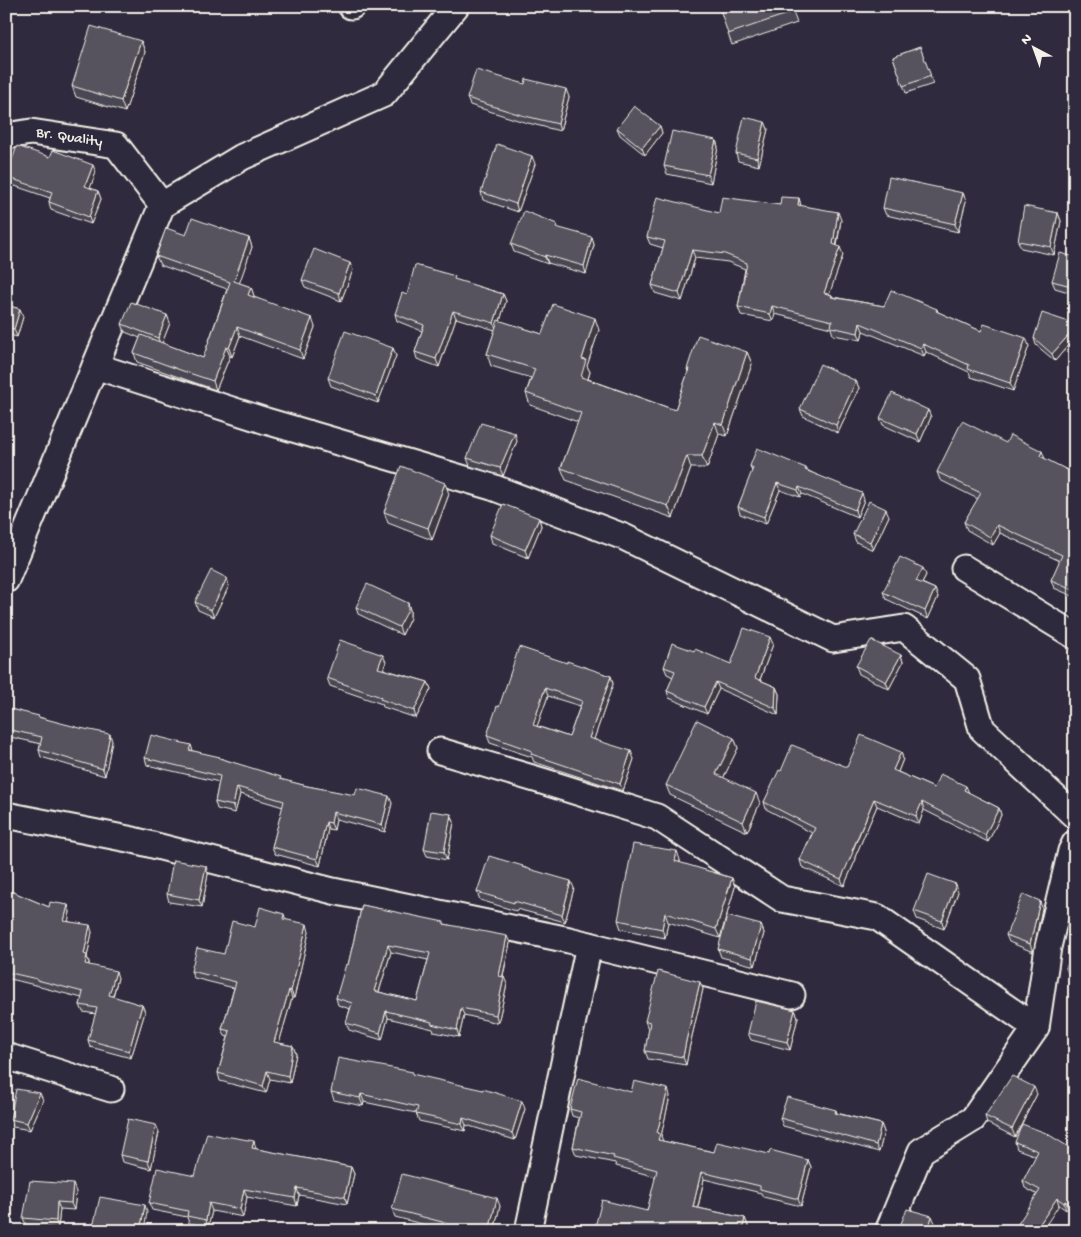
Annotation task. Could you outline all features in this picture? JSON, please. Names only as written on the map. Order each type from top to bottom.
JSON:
[{"type":"street","points":[[6,580],[162,205],[242,157],[384,94],[456,6]]},
{"type":"street","name":"Br. Quality","points":[[6,136],[32,132],[116,145],[162,205]]},
{"type":"street","points":[[95,366],[266,421],[492,486],[624,537],[833,639],[904,628],[968,679],[982,729],[1075,816]]},
{"type":"street","points":[[964,568],[1075,636]]},
{"type":"street","points":[[440,751],[657,817],[782,899],[877,917],[1036,1028]]},
{"type":"street","points":[[6,815],[133,840],[333,891],[589,945],[792,995]]},
{"type":"street","points":[[888,1231],[921,1151],[973,1119],[1036,1028],[1048,947],[1071,851],[1075,843]]},
{"type":"street","points":[[528,1231],[589,945]]},
{"type":"street","points":[[6,1056],[111,1089]]},
{"type":"building","points":[[719,6],[791,6],[793,12],[728,34]]},
{"type":"building","points":[[91,26],[141,41],[121,101],[72,86]]},
{"type":"building","points":[[920,47],[931,76],[903,86],[893,57]]},
{"type":"building","points":[[476,70],[525,84],[526,79],[566,89],[558,124],[521,115],[467,98]]},
{"type":"building","points":[[634,106],[660,126],[642,148],[617,128]]},
{"type":"building","points":[[744,117],[765,122],[757,158],[736,153]]},
{"type":"building","points":[[672,131],[716,140],[708,175],[664,166]]},
{"type":"building","points":[[497,144],[532,156],[516,204],[481,192]]},
{"type":"building","points":[[17,146],[50,157],[53,150],[93,165],[85,186],[98,191],[89,217],[49,202],[52,192],[6,177]]},
{"type":"building","points":[[889,177],[963,193],[955,224],[883,208]]},
{"type":"building","points":[[657,197],[719,213],[722,197],[780,205],[781,197],[799,198],[798,205],[838,212],[833,244],[840,247],[824,293],[832,295],[831,297],[884,306],[891,290],[937,309],[936,311],[981,331],[984,324],[1026,338],[1010,383],[968,369],[969,365],[923,344],[921,348],[860,323],[858,333],[831,327],[832,321],[772,306],[770,314],[738,307],[747,263],[725,254],[692,250],[679,293],[652,285],[665,241],[647,237]]},
{"type":"building","points":[[1024,206],[1058,213],[1051,247],[1018,241]]},
{"type":"building","points":[[524,211],[557,224],[556,227],[592,237],[584,266],[545,255],[545,257],[511,244]]},
{"type":"building","points":[[192,218],[249,238],[234,281],[251,287],[248,295],[312,318],[300,350],[237,327],[229,348],[226,347],[213,381],[134,353],[141,335],[203,358],[230,282],[156,256],[166,228],[186,235]]},
{"type":"building","points":[[314,249],[350,263],[339,293],[302,280]]},
{"type":"building","points":[[1060,253],[1075,257],[1075,287],[1052,281]]},
{"type":"building","points":[[415,265],[455,276],[454,279],[503,294],[494,323],[453,311],[436,359],[415,352],[424,325],[395,314],[402,293],[407,295]]},
{"type":"building","points":[[131,302],[167,315],[158,338],[122,324]]},
{"type":"building","points":[[553,304],[595,318],[582,359],[586,360],[581,377],[675,410],[698,335],[747,352],[723,425],[715,422],[702,456],[687,456],[668,506],[561,468],[581,413],[526,393],[535,369],[487,354],[498,320],[542,334]]},
{"type":"building","points":[[6,305],[20,309],[14,329],[6,327]]},
{"type":"building","points":[[1042,313],[1075,324],[1075,328],[1052,354],[1034,338]]},
{"type":"building","points":[[345,331],[393,348],[376,396],[328,378]]},
{"type":"building","points":[[820,364],[856,381],[836,425],[800,409]]},
{"type":"building","points":[[892,393],[928,410],[917,434],[880,418]]},
{"type":"building","points":[[962,421],[1006,443],[1010,435],[1042,451],[1040,456],[1075,474],[1075,590],[1051,580],[1062,555],[997,525],[990,537],[964,522],[981,493],[937,472]]},
{"type":"building","points":[[481,423],[515,433],[500,468],[467,458]]},
{"type":"building","points":[[757,448],[862,493],[855,510],[799,487],[798,490],[777,483],[764,517],[738,507],[753,468],[750,466]]},
{"type":"building","points":[[401,466],[445,483],[428,528],[384,512]]},
{"type":"building","points":[[869,501],[886,509],[870,542],[853,534]]},
{"type":"building","points":[[503,504],[539,518],[525,550],[490,535]]},
{"type":"building","points":[[900,557],[923,568],[916,581],[935,589],[925,611],[883,592]]},
{"type":"building","points":[[211,570],[227,578],[211,610],[195,602]]},
{"type":"building","points":[[367,584],[408,603],[408,610],[399,627],[356,607]]},
{"type":"building","points":[[744,628],[770,637],[755,678],[776,687],[775,708],[716,682],[704,707],[667,691],[675,671],[664,667],[672,643],[694,651],[695,649],[731,664]]},
{"type":"building","points":[[340,640],[383,655],[378,668],[428,682],[414,711],[327,678]]},
{"type":"building","points":[[871,640],[901,655],[886,682],[856,666]]},
{"type":"building","points":[[519,647],[611,676],[589,738],[631,751],[620,784],[531,754],[532,751],[487,735],[497,706],[499,707]],"holes":[[[545,688],[582,701],[569,737],[533,725]]]},
{"type":"building","points":[[6,708],[110,734],[103,769],[39,750],[42,737],[6,729]]},
{"type":"building","points":[[697,720],[734,738],[716,774],[756,793],[743,822],[666,785]]},
{"type":"building","points":[[151,735],[191,745],[189,750],[220,757],[281,777],[280,779],[307,786],[355,795],[357,788],[389,796],[382,825],[333,812],[331,823],[326,822],[317,859],[272,847],[284,801],[237,787],[233,806],[215,802],[220,776],[145,758]]},
{"type":"building","points":[[861,735],[901,752],[893,770],[934,788],[940,774],[966,786],[964,790],[999,808],[985,835],[922,802],[916,816],[874,799],[841,879],[800,860],[815,828],[764,802],[779,770],[781,771],[792,745],[847,767]]},
{"type":"building","points":[[431,811],[451,814],[444,852],[424,849]]},
{"type":"building","points":[[633,844],[677,851],[675,861],[732,878],[716,929],[665,913],[662,929],[618,920]]},
{"type":"building","points":[[489,856],[571,881],[562,915],[477,892]]},
{"type":"building","points":[[173,860],[206,866],[199,900],[167,894]]},
{"type":"building","points":[[928,874],[956,884],[942,921],[914,911]]},
{"type":"building","points":[[6,889],[49,907],[50,902],[68,905],[64,921],[90,925],[84,954],[87,955],[85,964],[116,971],[109,995],[142,1005],[129,1051],[88,1040],[97,1008],[80,1005],[83,992],[6,972]]},
{"type":"building","points":[[1023,894],[1040,901],[1030,944],[1006,935]]},
{"type":"building","points":[[362,905],[507,936],[499,976],[504,977],[496,1015],[461,1008],[457,1030],[386,1011],[380,1033],[346,1023],[352,1003],[336,998],[346,964],[348,965]],"holes":[[[388,945],[430,953],[417,1001],[374,991]]]},
{"type":"building","points":[[260,907],[284,914],[283,919],[307,924],[291,991],[289,990],[274,1042],[293,1046],[288,1076],[267,1071],[263,1086],[218,1073],[230,1031],[222,1029],[236,982],[191,971],[197,948],[224,954],[232,921],[255,927]]},
{"type":"building","points":[[727,916],[761,925],[752,958],[718,949]]},
{"type":"building","points":[[1075,949],[1075,972],[1066,968]]},
{"type":"building","points":[[658,971],[700,982],[683,1057],[645,1051],[650,1022],[645,1021]]},
{"type":"building","points":[[756,1001],[795,1010],[787,1042],[748,1033]]},
{"type":"building","points":[[338,1058],[413,1072],[412,1074],[483,1089],[522,1101],[512,1133],[463,1118],[462,1124],[416,1114],[418,1107],[361,1094],[360,1098],[331,1092]]},
{"type":"building","points":[[1012,1076],[1034,1087],[1012,1129],[985,1116]]},
{"type":"building","points":[[578,1078],[631,1092],[634,1081],[668,1089],[657,1133],[660,1134],[658,1140],[714,1152],[717,1142],[769,1154],[770,1150],[808,1160],[798,1199],[760,1189],[760,1186],[701,1172],[693,1207],[745,1218],[742,1231],[594,1231],[602,1200],[647,1211],[657,1170],[613,1158],[614,1156],[573,1147],[581,1112],[570,1109]]},
{"type":"building","points":[[16,1089],[40,1093],[27,1123],[10,1119]]},
{"type":"building","points":[[787,1097],[836,1110],[835,1113],[881,1124],[876,1145],[780,1118]]},
{"type":"building","points":[[128,1119],[156,1125],[148,1161],[120,1155]]},
{"type":"building","points":[[1022,1124],[1046,1133],[1072,1149],[1075,1144],[1075,1207],[1057,1198],[1035,1231],[1012,1231],[1040,1190],[1023,1181],[1038,1151],[1015,1142]]},
{"type":"building","points":[[207,1133],[254,1141],[252,1148],[351,1167],[345,1197],[297,1188],[295,1198],[244,1189],[240,1209],[209,1203],[206,1220],[187,1216],[188,1211],[149,1203],[157,1168],[195,1176]]},
{"type":"building","points":[[402,1174],[497,1198],[489,1231],[457,1231],[445,1228],[446,1223],[392,1209]]},
{"type":"building","points":[[30,1181],[73,1184],[71,1203],[57,1202],[56,1221],[23,1218]]},
{"type":"building","points":[[100,1197],[145,1205],[140,1231],[92,1231]]},
{"type":"building","points":[[907,1209],[932,1216],[928,1231],[898,1231]]}]
